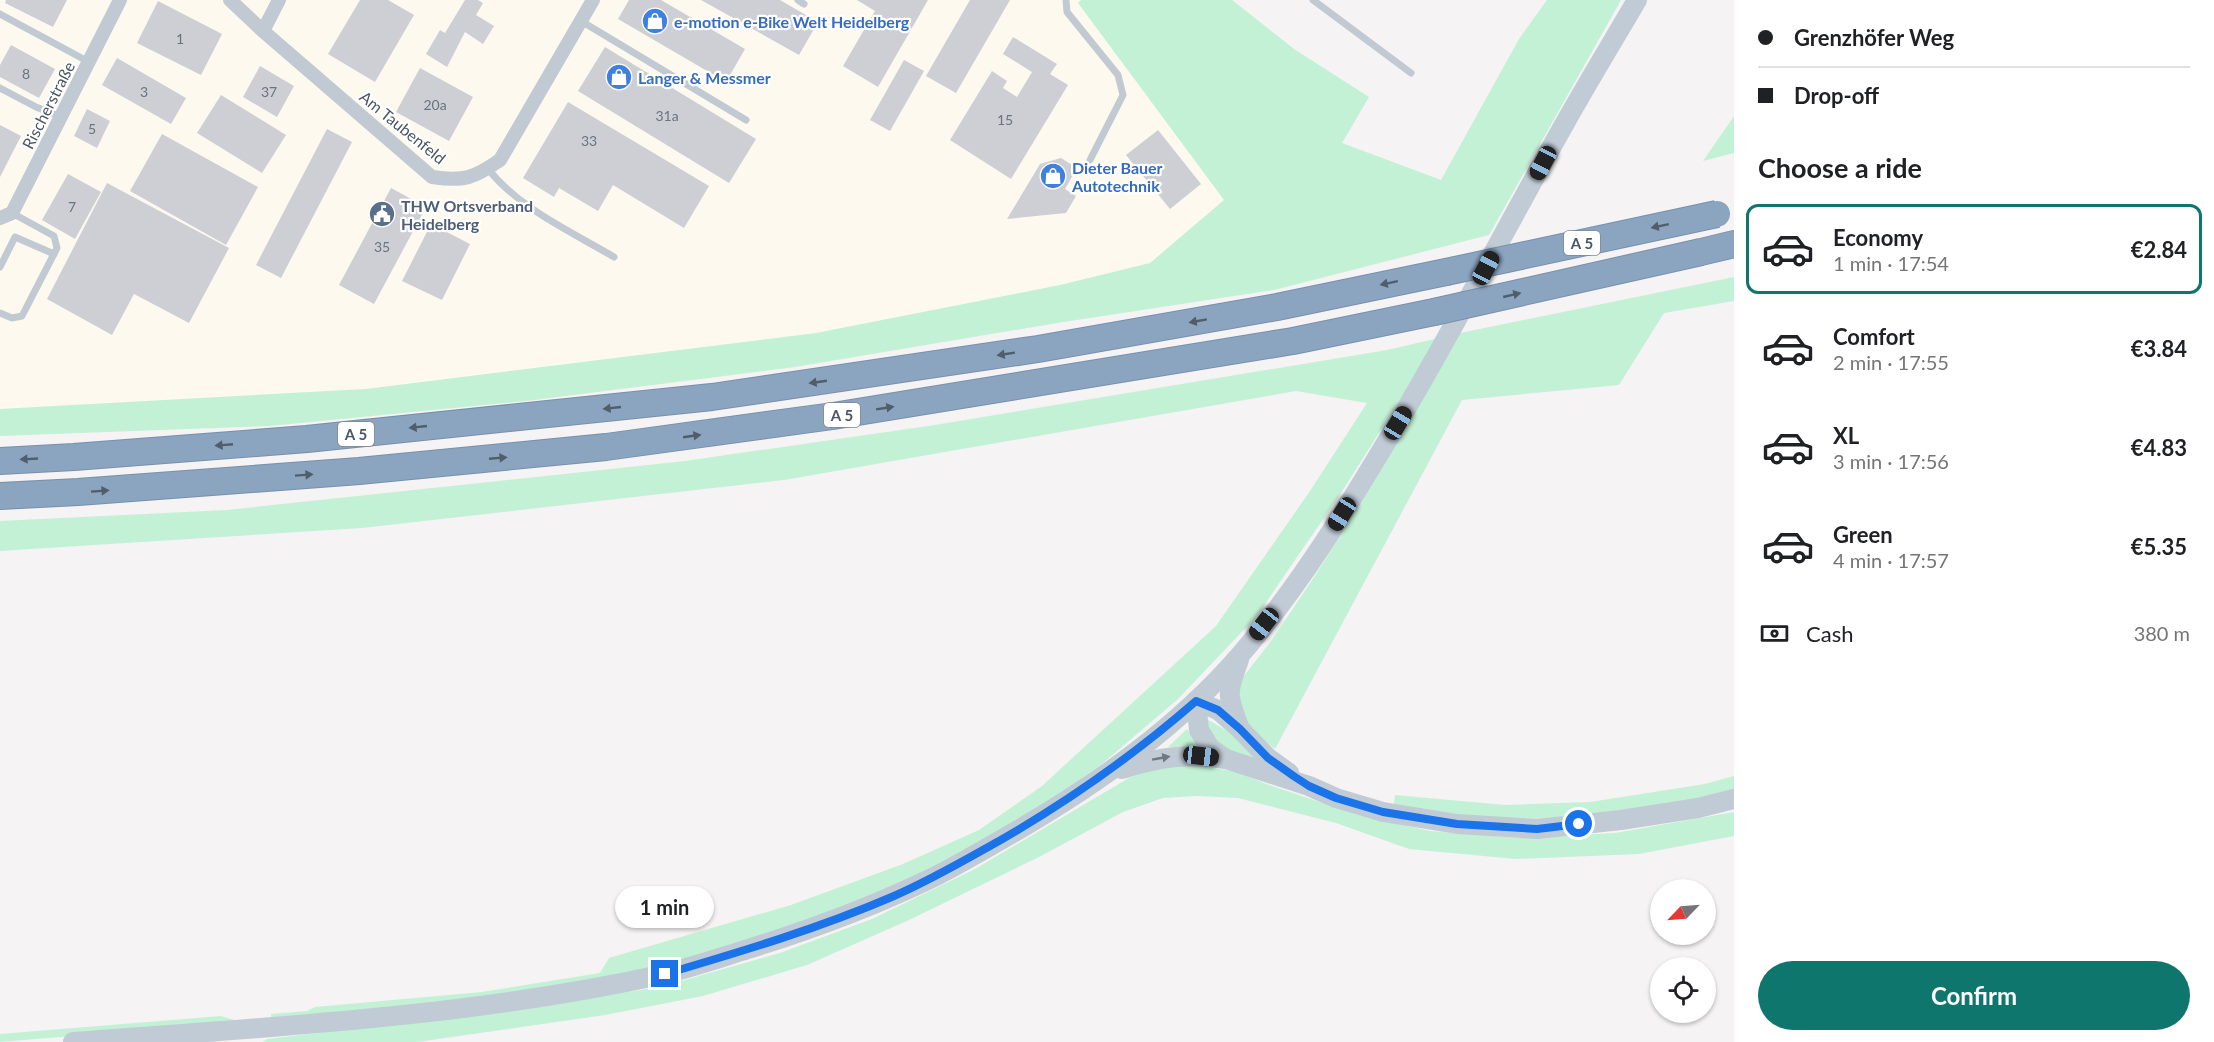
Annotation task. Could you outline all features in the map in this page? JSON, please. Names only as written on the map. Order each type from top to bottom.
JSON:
[{"type":"highway","name":"A 5","points":[[0,461],[307,439],[712,397],[1038,349],[1277,307],[1725,212]]},
{"type":"highway","name":"A 5","points":[[0,496],[359,471],[606,447],[822,418],[1293,341],[1434,312],[1734,244]]},
{"type":"main road","points":[[73,1042],[249,1035],[482,1006],[584,990],[665,974],[793,935],[894,896],[932,878],[1053,810],[1105,775],[1156,736],[1196,701],[1241,654],[1319,551],[1441,351],[1566,121],[1636,0]]},
{"type":"main road","points":[[1240,729],[1228,689],[1241,654]]},
{"type":"main road","points":[[1196,701],[1218,710],[1268,758],[1309,786]]},
{"type":"main road","points":[[1196,701],[1199,730],[1210,748],[1226,759]]},
{"type":"main road","points":[[1105,775],[1155,758],[1201,756],[1226,759],[1383,812],[1457,824],[1537,829],[1621,820],[1698,808],[1734,799]]},
{"type":"street","name":"Rischerstraße","points":[[6,216],[61,117],[120,0]]},
{"type":"street","points":[[230,0],[263,31],[279,0]]},
{"type":"street","name":"Am Taubenfeld","points":[[263,31],[432,177],[456,180],[482,173],[501,160],[593,0]]},
{"type":"lane","points":[[1066,0],[1067,12],[1118,75],[1123,94],[1090,159]]},
{"type":"lane","points":[[1313,0],[1411,73]]},
{"type":"lane","points":[[0,14],[89,62]]},
{"type":"lane","points":[[581,21],[746,120]]},
{"type":"lane","points":[[0,88],[61,117]]},
{"type":"lane","points":[[488,168],[499,183],[526,206],[614,257]]},
{"type":"lane","points":[[0,313],[12,318],[22,316],[57,248],[54,236],[6,216]]},
{"type":"lane","points":[[0,267],[15,237],[54,254]]},
{"type":"shaded area","points":[[0,0],[1090,0],[1297,275],[366,389],[0,409]]},
{"type":"green space","points":[[1081,0],[1232,0],[1294,49],[1369,97],[1342,143],[1441,180],[1519,39],[1547,0],[1621,0],[1489,235],[1274,290],[1057,323],[795,367],[526,401],[270,426],[0,436],[0,409],[366,389],[816,333],[1060,285],[1150,263],[1224,200],[1078,3]]},
{"type":"green space","points":[[1734,116],[1734,153],[1703,161]]},
{"type":"green space","points":[[1734,277],[1734,301],[1664,313],[1619,385],[1462,400],[1275,749],[1255,733],[1241,716],[1237,685],[1271,641],[1345,528],[1416,412],[1460,333]]},
{"type":"green space","points":[[1439,338],[1341,493],[1256,617],[1178,699],[1103,763],[1045,805],[981,843],[839,913],[721,952],[620,975],[530,991],[272,1021],[271,1014],[307,1011],[315,1007],[482,992],[600,973],[609,958],[791,905],[903,864],[979,830],[1042,786],[1216,626],[1310,491],[1367,403],[1296,391],[784,480],[362,528],[0,551],[0,521],[227,510],[685,461],[935,425],[1387,350]]},
{"type":"green space","points":[[1205,718],[1231,733],[1259,762],[1232,754],[1208,733]]},
{"type":"green space","points":[[1187,729],[1199,747],[1168,747]]},
{"type":"green space","points":[[1184,764],[1234,771],[1358,815],[1430,831],[1520,838],[1615,833],[1734,812],[1734,836],[1639,854],[1516,859],[1409,849],[1336,823],[1238,798],[1197,796],[1163,798],[1123,812],[1041,856],[909,920],[807,965],[703,996],[605,1015],[417,1042],[263,1042],[267,1039],[497,1012],[660,987],[780,953],[872,919],[975,869],[1129,778],[1156,768]]},
{"type":"green space","points":[[1734,776],[1734,793],[1574,816],[1489,818],[1394,804],[1395,795],[1505,805],[1590,802],[1705,784]]},
{"type":"green space","points":[[221,1016],[241,1022],[0,1042],[0,1034]]},
{"type":"building","points":[[6,0],[67,0],[53,27],[5,3]]},
{"type":"building","points":[[360,0],[388,0],[414,15],[375,82],[328,54]]},
{"type":"building","points":[[465,0],[478,0],[483,3],[476,15],[494,26],[483,44],[465,32],[447,67],[426,54],[440,30],[445,33]]},
{"type":"building","points":[[629,0],[661,0],[745,49],[726,82],[618,19]]},
{"type":"building","points":[[701,0],[780,0],[818,22],[799,55]]},
{"type":"building","points":[[857,0],[928,0],[878,87],[843,66],[875,11]]},
{"type":"building","points":[[970,0],[1010,0],[956,93],[926,76]]},
{"type":"building","points":[[158,1],[222,34],[201,75],[137,43]]},
{"type":"building","points":[[1013,37],[1057,64],[1050,74],[1068,85],[1011,179],[950,140],[992,71],[1007,81],[1003,88],[1017,97],[1032,72],[1003,54]]},
{"type":"building","points":[[11,45],[55,69],[39,98],[0,77],[0,65]]},
{"type":"building","points":[[605,47],[756,139],[729,183],[578,91]]},
{"type":"building","points":[[117,58],[186,98],[171,124],[102,85]]},
{"type":"building","points":[[904,60],[924,71],[890,131],[870,120]]},
{"type":"building","points":[[260,66],[294,86],[277,117],[243,97]]},
{"type":"building","points":[[420,68],[473,97],[449,141],[396,112]]},
{"type":"building","points":[[221,95],[286,135],[262,173],[197,133]]},
{"type":"building","points":[[568,102],[709,186],[684,228],[613,185],[598,211],[559,188],[554,197],[523,178]]},
{"type":"building","points":[[87,109],[110,121],[97,148],[74,136]]},
{"type":"building","points":[[0,125],[21,136],[0,177]]},
{"type":"building","points":[[327,129],[352,142],[281,278],[256,265]]},
{"type":"building","points":[[1158,130],[1201,184],[1170,209],[1126,155]]},
{"type":"building","points":[[162,134],[258,187],[226,245],[130,191]]},
{"type":"building","points":[[1061,158],[1077,168],[1065,189],[1076,196],[1066,213],[1007,219],[1040,164]]},
{"type":"building","points":[[68,174],[101,192],[75,239],[42,220]]},
{"type":"building","points":[[107,183],[229,248],[189,323],[134,294],[112,335],[47,299]]},
{"type":"building","points":[[391,188],[426,207],[374,304],[339,285]]},
{"type":"building","points":[[431,224],[470,244],[442,300],[402,281]]},
{"type":"place","name":"e-motion e-Bike Welt Heidelberg","points":[[655,21]]},
{"type":"place","name":"Langer & Messmer","points":[[619,77]]},
{"type":"place","name":"Dieter Bauer Autotechnik","points":[[1053,176]]},
{"type":"place","name":"THW Ortsverband Heidelberg","points":[[382,214]]},
{"type":"route","points":[[665,974],[793,935],[894,896],[942,873],[1053,810],[1105,775],[1156,736],[1196,701],[1218,710],[1268,758],[1295,777],[1336,798],[1383,812],[1457,824],[1537,829],[1579,824]]}]
